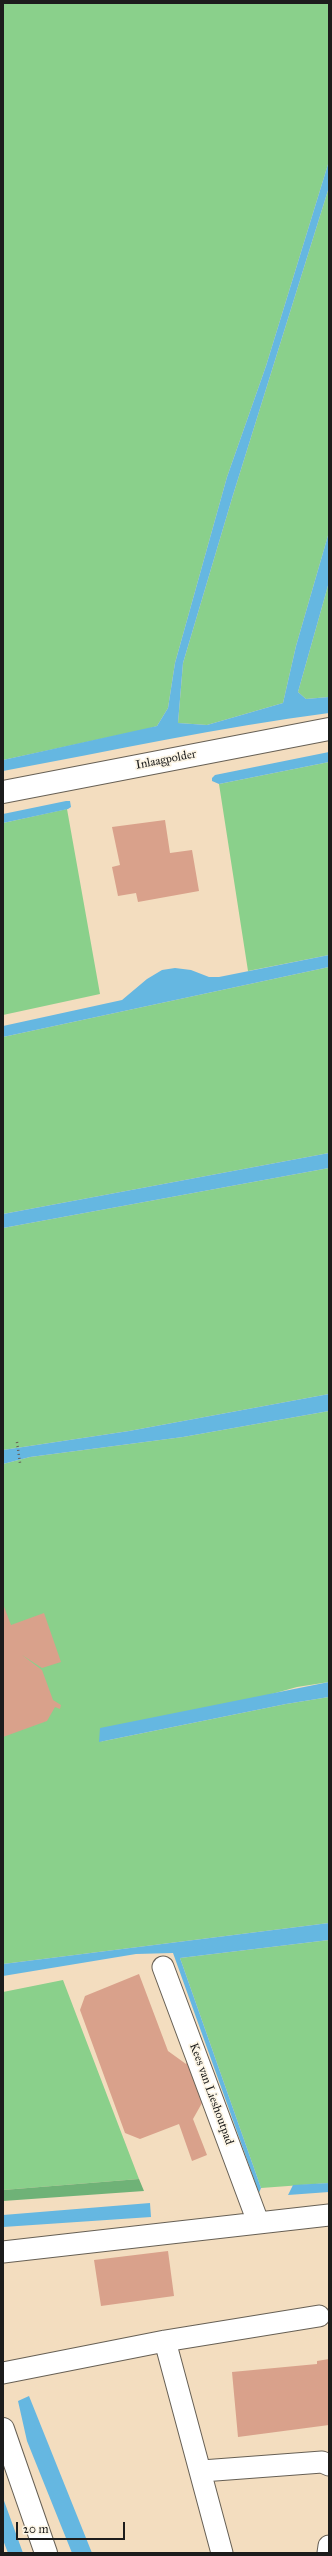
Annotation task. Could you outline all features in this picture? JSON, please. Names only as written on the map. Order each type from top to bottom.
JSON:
[{"type":"street","name":"Inlaagpolder","points":[[3,792],[329,729]]},
{"type":"street","points":[[3,2429],[46,2553]]},
{"type":"lane","name":"Kees van Lieshoutpad","points":[[163,1966],[258,2222]]},
{"type":"lane","points":[[3,2252],[329,2215]]},
{"type":"lane","points":[[3,2372],[165,2341],[319,2316]]},
{"type":"lane","points":[[165,2341],[202,2471],[222,2553]]},
{"type":"lane","points":[[202,2471],[322,2462],[329,2465]]},
{"type":"lane","points":[[328,2553],[329,2546]]},
{"type":"path","points":[[17,1442],[20,1464]]},
{"type":"green space","points":[[3,3],[329,3],[329,161],[266,366],[227,477],[175,663],[168,708],[157,726],[3,760]]},
{"type":"green space","points":[[329,187],[329,532],[296,646],[283,703],[207,725],[178,723],[183,663],[233,495]]},
{"type":"green space","points":[[329,582],[329,697],[306,699],[298,692]]},
{"type":"green space","points":[[329,762],[329,955],[248,971],[219,784]]},
{"type":"green space","points":[[67,809],[100,994],[3,1015],[3,823]]},
{"type":"green space","points":[[329,967],[329,1153],[3,1214],[3,1037]]},
{"type":"green space","points":[[329,1168],[329,1394],[129,1431],[3,1450],[3,1228]]},
{"type":"green space","points":[[329,1411],[329,1682],[297,1687],[99,1742],[286,1704],[329,1697],[329,1923],[3,1964],[3,1464],[30,1457],[183,1437]]},
{"type":"green space","points":[[329,1940],[329,2183],[261,2188],[180,1958]]},
{"type":"green space","points":[[63,1980],[139,2179],[3,2190],[3,1992]]},
{"type":"green space","points":[[139,2179],[144,2191],[3,2201],[3,2190]]},
{"type":"water","points":[[329,161],[329,187],[233,495],[183,663],[178,723],[207,725],[283,703],[296,646],[329,532],[329,582],[298,692],[306,699],[329,697],[329,713],[206,732],[3,771],[3,760],[157,726],[168,708],[175,663],[227,477],[266,366]]},
{"type":"water","points":[[329,752],[329,762],[219,784],[212,781],[212,778],[215,775]]},
{"type":"water","points":[[70,801],[71,807],[68,809],[3,823],[3,814]]},
{"type":"water","points":[[329,955],[329,967],[3,1037],[3,1026],[122,1000],[147,979],[162,970],[175,968],[191,970],[209,977],[219,977]]},
{"type":"water","points":[[329,1153],[329,1168],[3,1228],[3,1214]]},
{"type":"water","points":[[329,1394],[329,1411],[183,1437],[30,1457],[3,1464],[3,1450],[129,1431]]},
{"type":"water","points":[[329,1682],[329,1697],[286,1704],[99,1742],[100,1728]]},
{"type":"water","points":[[329,1923],[329,1940],[180,1958],[261,2188],[259,2193],[173,1953],[136,1954],[3,1976],[3,1964]]},
{"type":"water","points":[[329,2183],[329,2192],[288,2195],[293,2185]]},
{"type":"water","points":[[150,2203],[151,2217],[3,2227],[3,2215]]},
{"type":"water","points":[[29,2396],[92,2553],[72,2553],[27,2441],[18,2401]]},
{"type":"water","points":[[3,2498],[23,2553],[8,2553],[3,2540]]},
{"type":"building","points":[[165,820],[170,853],[192,850],[199,891],[138,902],[136,893],[118,896],[112,867],[120,865],[112,827]]},
{"type":"building","points":[[3,1604],[11,1625],[44,1613],[61,1662],[42,1668],[22,1655],[42,1670],[53,1700],[61,1705],[60,1709],[55,1707],[47,1721],[3,1737]]},
{"type":"building","points":[[139,1974],[168,2051],[186,2064],[187,2062],[202,2103],[193,2119],[207,2155],[192,2161],[179,2124],[140,2139],[125,2133],[80,2010],[85,1996]]},
{"type":"building","points":[[168,2251],[174,2296],[101,2306],[94,2260]]},
{"type":"building","points":[[329,2359],[329,2425],[238,2437],[232,2372],[317,2364],[317,2361]]}]
